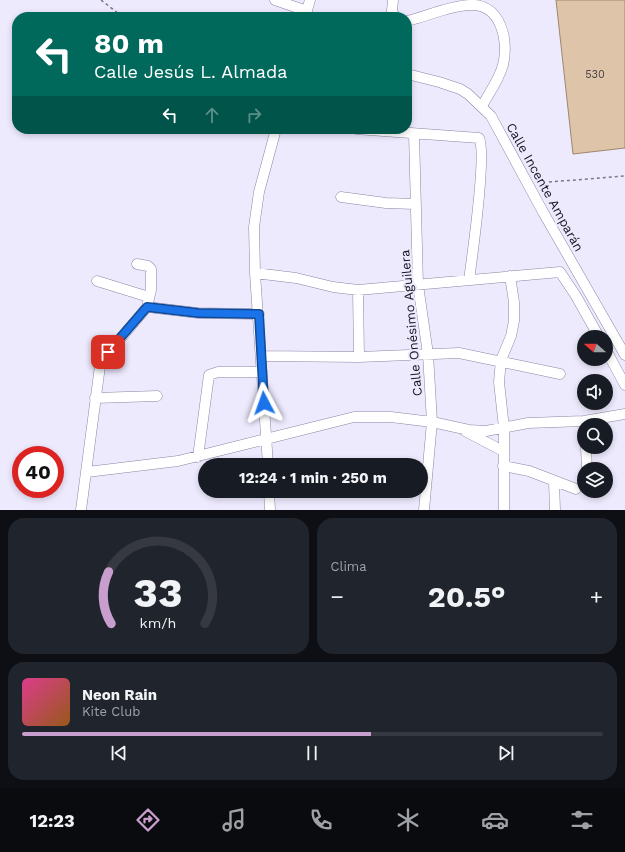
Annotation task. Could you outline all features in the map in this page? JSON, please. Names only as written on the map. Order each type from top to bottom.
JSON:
[{"type":"street","points":[[275,0],[302,12]]},
{"type":"street","points":[[307,12],[310,0]]},
{"type":"street","points":[[392,12],[393,0]]},
{"type":"street","points":[[412,19],[443,10],[470,5],[486,9],[496,16],[503,35],[503,60],[498,78],[482,106]]},
{"type":"street","name":"Calle Incente Amparán","points":[[412,75],[460,89],[482,106],[491,116],[625,355]]},
{"type":"street","points":[[267,458],[259,314],[255,273],[254,234],[257,202],[275,134]]},
{"type":"street","points":[[414,134],[478,137],[481,141],[482,163],[469,280]]},
{"type":"street","name":"Calle Onésimo Aguilera","points":[[414,134],[418,285],[428,354],[432,422],[424,510]]},
{"type":"street","points":[[340,198],[386,203],[415,204]]},
{"type":"street","points":[[81,510],[101,362],[149,298],[151,269],[148,266],[137,264]]},
{"type":"street","points":[[255,273],[296,278],[333,287],[358,290],[560,272],[576,296],[595,330]]},
{"type":"street","points":[[504,510],[504,428],[500,391],[501,360],[511,336],[514,321],[514,302],[510,276]]},
{"type":"street","points":[[97,281],[149,298],[160,308],[198,313],[259,314]]},
{"type":"street","points":[[358,290],[359,357]]},
{"type":"street","points":[[149,298],[160,308]]},
{"type":"street","points":[[261,356],[359,357],[459,353],[501,360],[560,374]]},
{"type":"street","points":[[613,363],[625,385]]},
{"type":"street","points":[[198,457],[209,375],[218,372],[262,372]]},
{"type":"street","points":[[95,398],[157,396]]},
{"type":"street","points":[[607,418],[625,414]]},
{"type":"street","points":[[87,472],[161,464],[198,457],[314,426],[354,417],[380,416],[486,430],[536,422],[577,423]]},
{"type":"street","points":[[458,427],[503,451]]},
{"type":"street","points":[[503,466],[529,471],[576,490]]},
{"type":"street","points":[[554,482],[555,510]]},
{"type":"street","points":[[269,498],[270,510]]},
{"type":"path","points":[[101,0],[117,12]]},
{"type":"path","points":[[528,184],[625,176]]},
{"type":"building","points":[[556,0],[625,0],[625,148],[573,154]]},
{"type":"route","points":[[108,352],[147,307],[198,313],[259,314],[264,403]]}]
